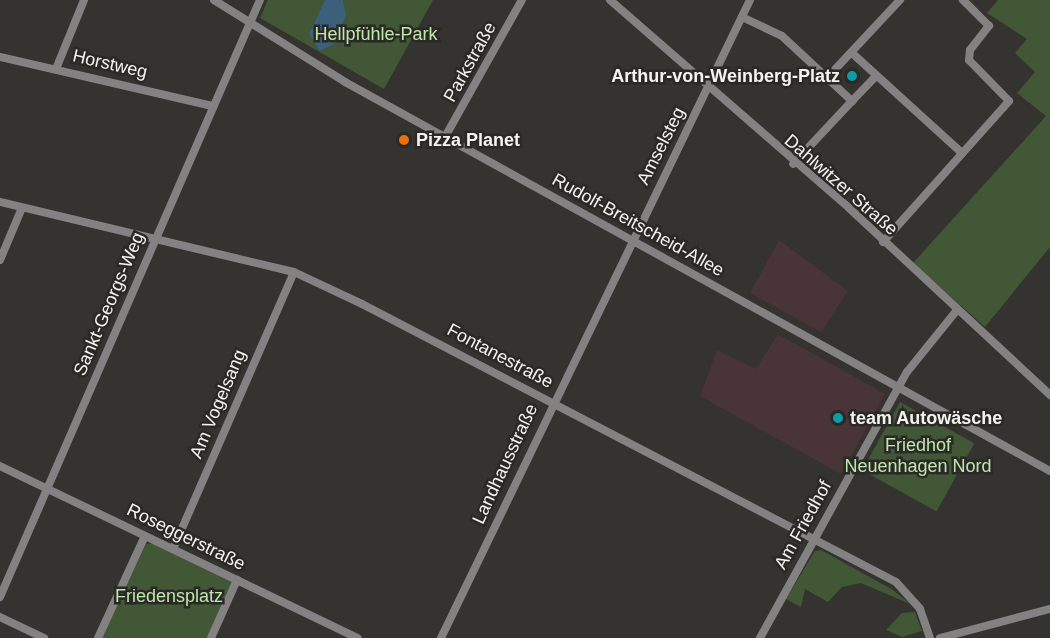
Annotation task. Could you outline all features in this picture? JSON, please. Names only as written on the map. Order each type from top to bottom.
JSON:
[{"type":"street","points":[[56,69],[84,0]]},
{"type":"street","name":"Rudolf-Breitscheid-Allee","points":[[214,0],[249,24],[445,137],[1050,471]]},
{"type":"street","name":"Sankt-Georgs-Weg","points":[[0,597],[260,0]]},
{"type":"street","name":"Parkstraße","points":[[445,137],[522,0]]},
{"type":"street","name":"Dahlwitzer Straße","points":[[610,0],[708,90],[883,242],[1050,395]]},
{"type":"street","name":"Amselsteg","points":[[632,240],[708,90],[750,0]]},
{"type":"street","points":[[827,78],[900,0]]},
{"type":"street","points":[[883,242],[1009,99],[969,60],[970,50],[989,26],[963,0]]},
{"type":"street","points":[[742,17],[782,36],[852,101]]},
{"type":"street","points":[[852,53],[962,153]]},
{"type":"street","name":"Horstweg","points":[[0,57],[213,106]]},
{"type":"street","points":[[793,164],[876,76]]},
{"type":"street","name":"Fontanestraße","points":[[0,202],[294,272],[816,538],[903,588],[920,609],[930,638]]},
{"type":"street","points":[[0,260],[22,208]]},
{"type":"street","name":"Landhausstraße","points":[[441,638],[632,240]]},
{"type":"street","name":"Am Vogelsang","points":[[173,549],[294,272]]},
{"type":"street","name":"Am Friedhof","points":[[760,638],[898,387],[957,310]]},
{"type":"street","name":"Roseggerstraße","points":[[0,466],[358,638]]},
{"type":"street","points":[[98,638],[145,536]]},
{"type":"street","points":[[211,638],[237,580]]},
{"type":"street","points":[[940,638],[1050,609]]},
{"type":"street","points":[[0,617],[44,638]]},
{"type":"shaded area","points":[[779,240],[848,291],[821,332],[750,293]]},
{"type":"shaded area","points":[[778,334],[885,394],[841,474],[700,396],[717,350],[756,369]]},
{"type":"green space","name":"Hellpfühle-Park","points":[[268,0],[325,0],[322,8],[344,6],[343,0],[433,0],[384,89],[260,18]]},
{"type":"green space","points":[[998,0],[1050,0],[1050,247],[985,327],[913,263],[1046,116],[1017,93],[1035,72],[1015,53],[1027,39],[987,13]]},
{"type":"green space","name":"Friedhof Neuenhagen Nord","points":[[900,402],[974,443],[937,511],[862,470]]},
{"type":"green space","name":"Friedensplatz","points":[[154,543],[233,582],[207,638],[101,638],[146,544]]},
{"type":"green space","points":[[821,550],[893,590],[910,604],[861,583],[842,587],[828,602],[805,589],[801,607],[786,599],[815,551]]},
{"type":"green space","points":[[915,612],[922,631],[902,637],[886,630],[902,613]]},
{"type":"water","points":[[325,0],[343,0],[346,15],[334,44],[320,51],[309,34]]},
{"type":"place","name":"Arthur-von-Weinberg-Platz","points":[[852,76]]},
{"type":"place","name":"Pizza Planet","points":[[404,140]]},
{"type":"place","name":"team Autowäsche","points":[[838,418]]}]
